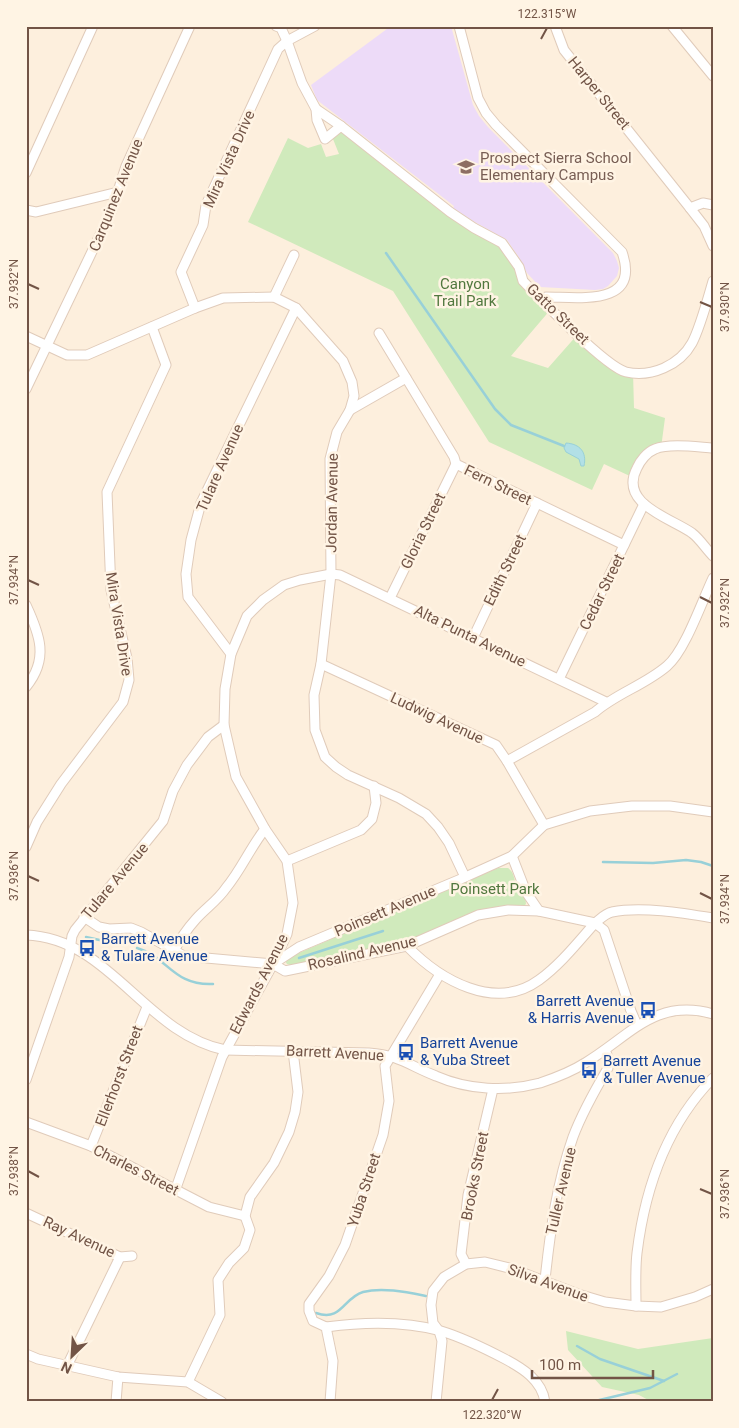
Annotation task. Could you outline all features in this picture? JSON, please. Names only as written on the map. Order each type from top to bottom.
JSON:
[{"type":"street","points":[[26,173],[93,26]]},
{"type":"street","name":"Carquinez Avenue","points":[[26,390],[112,210],[126,166],[190,26]]},
{"type":"street","points":[[276,26],[281,28],[287,41],[302,84],[316,109],[317,120],[325,139],[341,126]]},
{"type":"street","points":[[287,41],[315,26]]},
{"type":"street","points":[[459,26],[478,98],[486,112],[496,125],[622,252],[626,264],[623,280],[615,291],[602,297],[546,297],[540,299]]},
{"type":"street","name":"Harper Street","points":[[555,26],[564,50],[690,208]]},
{"type":"street","points":[[672,26],[713,76]]},
{"type":"street","name":"Mira Vista Drive","points":[[195,308],[181,272],[203,225],[206,205],[278,49],[287,41]]},
{"type":"street","name":"Gatto Street","points":[[316,109],[341,126],[450,212],[502,243],[519,267],[523,281],[540,299],[602,356],[625,372],[649,373],[672,365],[684,355],[692,342],[713,281]]},
{"type":"street","points":[[26,210],[36,212],[118,192]]},
{"type":"street","points":[[713,205],[703,204],[690,208],[704,226],[713,246]]},
{"type":"street","points":[[274,297],[294,255]]},
{"type":"street","name":"Jordan Avenue","points":[[26,336],[67,355],[87,355],[195,308],[223,298],[274,297],[296,308],[343,361],[352,382],[354,396],[350,410],[337,432],[330,459],[331,574],[322,664],[314,695],[315,730],[326,757],[336,768],[400,798],[426,814],[449,843],[465,877]]},
{"type":"street","name":"Tulare Avenue","points":[[231,654],[188,596],[186,574],[191,540],[201,503],[296,308]]},
{"type":"street","name":"Mira Vista Drive","points":[[26,847],[37,822],[61,784],[123,702],[129,680],[127,658],[111,590],[107,492],[166,365],[152,327]]},
{"type":"street","name":"Fern Street","points":[[379,333],[454,457],[456,464],[624,546]]},
{"type":"street","points":[[350,410],[406,378]]},
{"type":"street","points":[[713,448],[666,447],[654,449],[641,460],[632,477],[635,493],[644,504],[693,534],[713,556]]},
{"type":"street","name":"Gloria Street","points":[[390,598],[456,464]]},
{"type":"street","name":"Edith Street","points":[[473,638],[537,504]]},
{"type":"street","name":"Cedar Street","points":[[559,679],[644,504]]},
{"type":"street","name":"Edwards Avenue","points":[[175,1190],[225,1050],[273,964],[287,934],[293,903],[287,861],[265,829],[236,777],[224,725],[225,689],[231,654],[248,616],[263,600],[284,585],[331,574]]},
{"type":"street","name":"Alta Punta Avenue","points":[[331,574],[340,575],[390,598],[606,702]]},
{"type":"street","points":[[508,761],[595,712],[606,702],[644,681],[666,666],[678,655],[713,578]]},
{"type":"street","points":[[26,604],[40,642],[40,662],[26,687]]},
{"type":"street","name":"Ludwig Avenue","points":[[322,664],[496,745],[508,761],[544,824]]},
{"type":"street","name":"Tulare Avenue","points":[[26,1080],[69,957],[75,930],[163,821],[173,791],[187,765],[208,737],[224,725]]},
{"type":"street","points":[[287,861],[361,830],[372,819],[376,803],[374,786]]},
{"type":"street","name":"Poinsett Avenue","points":[[273,964],[299,947],[512,856],[544,824],[590,811],[632,806],[712,808]]},
{"type":"street","points":[[174,951],[183,935],[197,918],[225,890],[265,829]]},
{"type":"street","points":[[512,856],[526,892],[539,911]]},
{"type":"street","name":"Rosalind Avenue","points":[[273,964],[285,971],[407,946],[478,915],[508,910],[539,911],[595,923]]},
{"type":"street","points":[[407,946],[440,974],[465,987],[491,994],[517,991],[539,980],[568,953],[595,923],[610,912],[679,912],[713,918]]},
{"type":"street","points":[[84,917],[99,927],[109,929],[131,928],[184,956],[273,964]]},
{"type":"street","points":[[595,923],[604,930],[637,1025]]},
{"type":"street","name":"Barrett Avenue","points":[[26,935],[57,940],[70,947],[109,972],[171,1026],[184,1035],[212,1047],[225,1050],[392,1056],[436,1077],[473,1087],[515,1088],[556,1078],[585,1063],[654,1015],[681,1010],[713,1014]]},
{"type":"street","name":"Yuba Street","points":[[326,1327],[313,1321],[309,1311],[310,1304],[329,1276],[345,1246],[383,1135],[389,1101],[385,1066],[440,974]]},
{"type":"street","name":"Ellerhorst Street","points":[[91,1146],[147,1007]]},
{"type":"street","name":"Tuller Avenue","points":[[545,1280],[562,1170],[574,1136],[608,1068],[609,1060],[605,1050]]},
{"type":"street","points":[[188,1382],[220,1315],[218,1280],[229,1263],[244,1248],[250,1230],[245,1216],[250,1197],[274,1163],[289,1132],[298,1092],[293,1051]]},
{"type":"street","points":[[636,1306],[637,1255],[645,1204],[661,1156],[679,1121],[713,1078]]},
{"type":"street","name":"Brooks Street","points":[[466,1264],[461,1254],[468,1195],[491,1105],[493,1088]]},
{"type":"street","name":"Charles Street","points":[[26,1122],[91,1146],[209,1207],[245,1216]]},
{"type":"street","name":"Ray Avenue","points":[[26,1213],[120,1257],[132,1256]]},
{"type":"street","points":[[66,1366],[120,1257]]},
{"type":"street","name":"Silva Avenue","points":[[436,1402],[442,1341],[440,1331],[433,1323],[431,1305],[433,1291],[444,1277],[466,1264],[485,1262],[513,1268],[578,1294],[605,1302],[636,1306],[661,1306],[695,1297],[713,1289]]},
{"type":"street","points":[[330,1402],[333,1361],[326,1327],[356,1324],[389,1324],[440,1331],[479,1345],[519,1366],[535,1379],[545,1402]]},
{"type":"street","points":[[26,1354],[66,1366],[118,1377],[188,1382],[222,1402]]},
{"type":"street","points":[[116,1402],[118,1377]]},
{"type":"shaded area","name":"Prospect Sierra School Elementary Campus","points":[[391,26],[451,26],[473,105],[479,116],[613,253],[619,268],[617,276],[608,286],[595,290],[540,287],[527,273],[507,240],[453,208],[454,206],[317,100],[311,85]]},
{"type":"green space","name":"Canyon Trail Park","points":[[341,126],[445,208],[502,243],[523,281],[551,309],[511,356],[548,368],[578,334],[625,372],[633,372],[634,408],[665,418],[661,448],[654,449],[632,477],[604,464],[592,490],[489,442],[393,291],[248,222],[288,138],[308,148],[321,144],[326,157],[339,154],[331,134]]},
{"type":"green space","name":"Poinsett Park","points":[[498,868],[508,868],[512,872],[517,886],[525,899],[526,904],[524,906],[509,906],[405,942],[290,965],[285,961],[301,952]]},
{"type":"green space","points":[[566,1331],[638,1349],[713,1338],[713,1402],[652,1402],[639,1395],[602,1387],[568,1350]]},
{"type":"water","points":[[566,443],[579,447],[583,453],[584,466],[581,466],[579,459],[566,452],[564,448]]},
{"type":"waterway","points":[[386,253],[495,409],[511,425],[564,446]]},
{"type":"waterway","points":[[603,862],[653,863],[686,860],[713,866]]},
{"type":"waterway","points":[[299,958],[383,931]]},
{"type":"waterway","points":[[86,937],[104,941]]},
{"type":"waterway","points":[[137,948],[148,952],[180,976],[200,983],[213,984]]},
{"type":"waterway","points":[[316,1313],[325,1315],[337,1312],[356,1295],[363,1292],[378,1290],[394,1291],[426,1296]]},
{"type":"waterway","points":[[577,1346],[600,1359],[664,1381]]},
{"type":"waterway","points":[[591,1402],[650,1388],[677,1374]]},
{"type":"place","name":"Prospect Sierra School Elementary Campus","points":[[466,167]]},
{"type":"place","name":"Barrett Avenue & Tulare Avenue","points":[[87,948]]},
{"type":"place","name":"Barrett Avenue & Harris Avenue","points":[[648,1010]]},
{"type":"place","name":"Barrett Avenue & Yuba Street","points":[[406,1052]]},
{"type":"place","name":"Barrett Avenue & Tuller Avenue","points":[[589,1070]]}]
